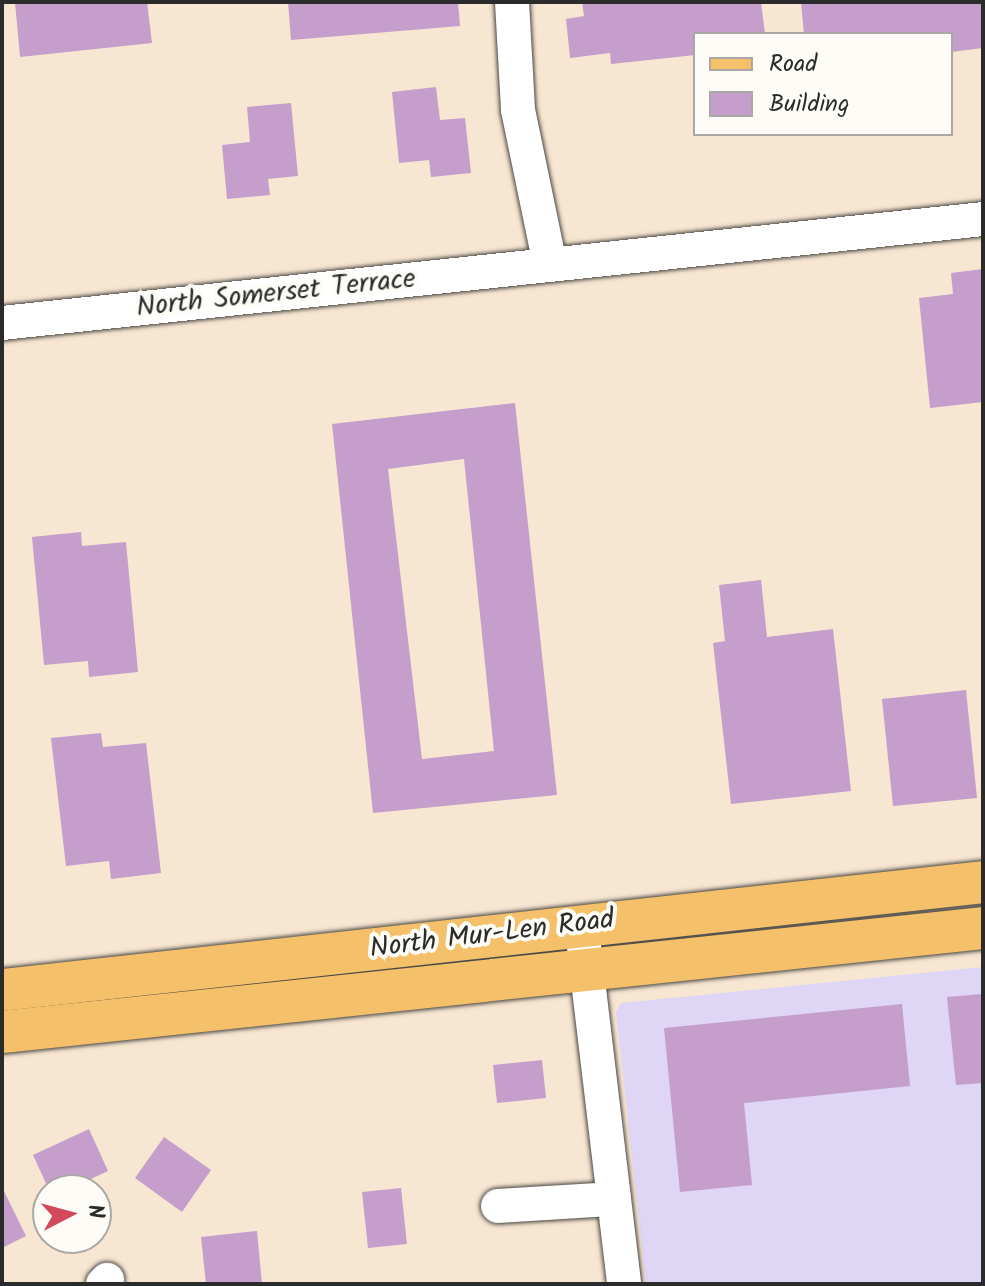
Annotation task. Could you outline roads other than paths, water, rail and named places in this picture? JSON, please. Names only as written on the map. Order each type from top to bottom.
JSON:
[{"type":"main road","name":"North Mur-Len Road","points":[[2,990],[983,882]]},
{"type":"main road","name":"North Mur-Len Road","points":[[2,1032],[587,973],[983,928]]},
{"type":"street","points":[[512,2],[518,110],[550,264]]},
{"type":"street","name":"North Somerset Terrace","points":[[2,323],[983,219]]},
{"type":"street","points":[[582,924],[624,1284]]},
{"type":"street","points":[[498,1206],[614,1199]]}]
